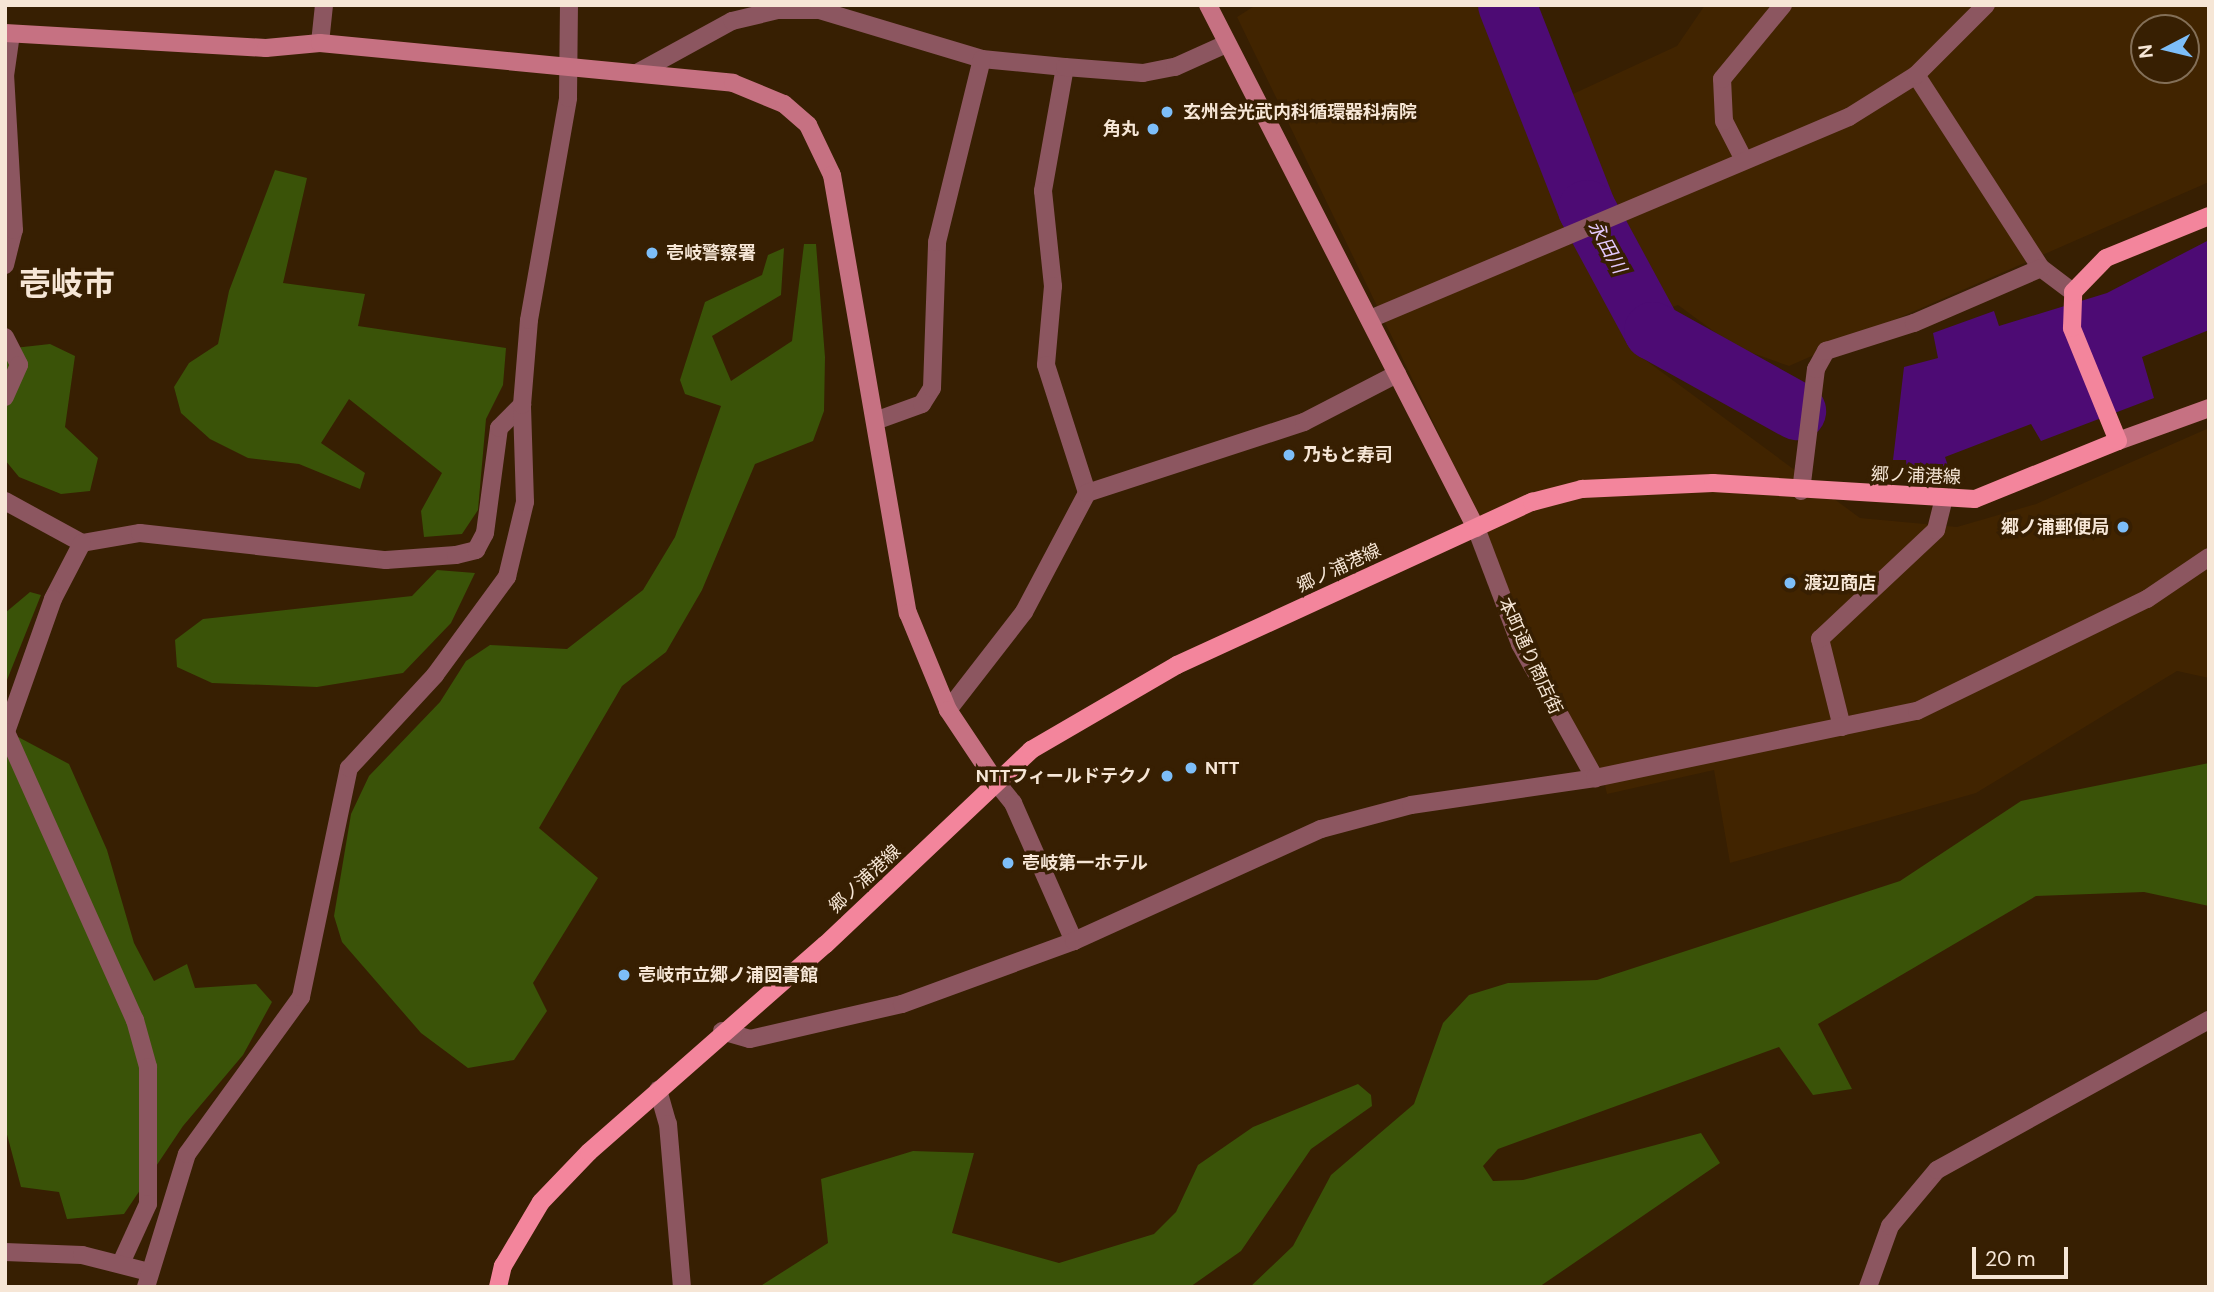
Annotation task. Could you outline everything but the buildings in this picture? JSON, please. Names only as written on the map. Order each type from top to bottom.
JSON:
[{"type":"main road","points":[[2118,441],[2071,328],[2073,292],[2106,258],[2209,216]]},
{"type":"main road","name":"郷ノ浦港線","points":[[498,1287],[508,1256],[541,1202],[722,1031],[825,945],[1031,750],[1177,665],[1532,502],[1582,489],[1713,483],[1801,491],[1975,499],[2118,441]]},
{"type":"street","points":[[320,43],[324,5]]},
{"type":"street","points":[[5,1252],[122,1261],[148,1279],[187,1154],[301,997],[349,768],[435,676],[507,578],[525,502],[522,405],[569,67],[569,5]]},
{"type":"street","points":[[1208,5],[1476,528]]},
{"type":"street","points":[[1744,160],[1724,121],[1722,79],[1783,5]]},
{"type":"street","points":[[1370,319],[1608,216],[1849,117],[1916,75],[1986,5]]},
{"type":"street","points":[[638,73],[733,21],[778,10],[819,10],[982,59],[1143,73],[1175,67],[1226,44]]},
{"type":"street","points":[[5,265],[14,230],[7,194],[5,75],[8,33],[266,48],[320,43],[638,73],[760,91],[808,125],[832,175],[908,613],[948,710],[1013,803],[1074,941]]},
{"type":"street","points":[[874,421],[922,404],[932,388],[937,242],[982,59]]},
{"type":"street","points":[[1065,67],[1043,191],[1053,286],[1046,365],[1087,493]]},
{"type":"street","points":[[1916,75],[2041,268],[2073,292]]},
{"type":"street","points":[[1801,491],[1816,369],[1826,351],[1914,323],[2041,268]]},
{"type":"street","points":[[5,337],[19,365],[5,397]]},
{"type":"street","points":[[948,710],[1024,612],[1087,493],[1304,422],[1396,374]]},
{"type":"street","points":[[5,501],[82,543],[140,533],[386,560],[475,550],[485,533],[499,428],[522,405]]},
{"type":"street","points":[[2118,441],[2209,408]]},
{"type":"street","points":[[1842,727],[1820,639],[1936,530],[1944,499]]},
{"type":"street","name":"本町通り商店街","points":[[1476,528],[1520,644],[1595,778]]},
{"type":"street","points":[[82,543],[53,599],[6,732],[130,1009],[148,1067],[148,1204],[122,1261]]},
{"type":"street","points":[[722,1031],[750,1040],[902,1004],[1074,941],[1321,829],[1411,805],[1595,778],[1917,711],[2147,598],[2209,557]]},
{"type":"street","points":[[1868,1287],[1890,1226],[1937,1170],[2209,1020]]},
{"type":"street","points":[[658,1090],[668,1124],[682,1287]]},
{"type":"shaded area","points":[[1256,5],[1489,5],[1498,45],[1644,359],[1860,518],[1957,527],[2036,504],[2209,428],[2209,678],[2177,671],[1976,793],[1730,863],[1714,770],[1607,794],[1601,769],[1554,698],[1483,554],[1440,436],[1237,17]]},
{"type":"shaded area","points":[[1705,5],[2209,5],[2209,182],[1789,366],[1735,347],[1678,305],[1662,311],[1560,100],[1677,46]]},
{"type":"shaded area","points":[[2209,240],[2209,330],[2142,357],[2154,398],[2041,441],[2031,424],[1945,457],[1950,472],[1907,473],[1906,460],[1893,460],[1904,367],[1938,358],[1933,333],[1994,311],[1999,326],[2107,293]]},
{"type":"green space","points":[[275,170],[307,178],[283,283],[365,294],[358,326],[506,348],[503,385],[486,419],[478,510],[462,534],[424,537],[421,511],[442,473],[349,399],[321,443],[365,473],[360,489],[299,464],[248,458],[210,439],[181,413],[174,387],[189,363],[218,344],[229,291]]},
{"type":"green space","points":[[804,244],[816,244],[825,357],[824,411],[813,441],[755,464],[702,590],[666,652],[622,686],[539,828],[598,878],[533,983],[547,1011],[514,1060],[468,1068],[421,1033],[342,942],[334,916],[351,814],[369,776],[440,702],[466,661],[490,645],[567,649],[643,590],[675,537],[721,406],[685,394],[680,380],[705,302],[762,275],[768,255],[784,248],[781,295],[712,336],[731,381],[792,341]]},
{"type":"green space","points":[[50,344],[75,356],[65,427],[98,458],[90,491],[61,494],[19,477],[5,460],[5,349]]},
{"type":"green space","points":[[437,570],[475,573],[451,623],[403,673],[317,687],[212,683],[177,667],[175,640],[203,619],[412,596]]},
{"type":"green space","points":[[30,592],[41,595],[5,685],[5,613]]},
{"type":"green space","points":[[5,730],[69,764],[107,850],[134,943],[154,981],[187,964],[195,988],[256,984],[272,1002],[243,1055],[183,1126],[124,1214],[67,1219],[59,1192],[21,1187],[5,1127]]},
{"type":"green space","points":[[2209,763],[2209,906],[2144,892],[2036,896],[1818,1024],[1852,1089],[1813,1095],[1779,1047],[1498,1149],[1483,1166],[1493,1181],[1523,1180],[1701,1133],[1720,1163],[1539,1287],[1250,1287],[1293,1246],[1331,1175],[1414,1104],[1443,1023],[1469,995],[1508,983],[1597,980],[1900,881],[2021,801]]},
{"type":"green space","points":[[1358,1084],[1371,1095],[1372,1106],[1311,1149],[1241,1251],[1190,1287],[759,1287],[828,1243],[821,1179],[913,1151],[974,1153],[952,1233],[1059,1263],[1154,1234],[1176,1212],[1198,1165],[1253,1127]]},
{"type":"waterway","name":"永田川","points":[[1507,5],[1587,209],[1653,331],[1797,411]]},
{"type":"place","name":"玄州会光武内科循環器科病院","points":[[1167,112]]},
{"type":"place","name":"角丸","points":[[1153,129]]},
{"type":"place","name":"壱岐警察署","points":[[652,253]]},
{"type":"place","name":"乃もと寿司","points":[[1289,455]]},
{"type":"place","name":"郷ノ浦郵便局","points":[[2123,527]]},
{"type":"place","name":"渡辺商店","points":[[1790,583]]},
{"type":"place","name":"NTT","points":[[1191,768]]},
{"type":"place","name":"NTTフィールドテクノ","points":[[1167,776]]},
{"type":"place","name":"壱岐第一ホテル","points":[[1008,863]]},
{"type":"place","name":"壱岐市立郷ノ浦図書館","points":[[624,975]]},
{"type":"district","name":"壱岐市","points":[[67,284]]}]
